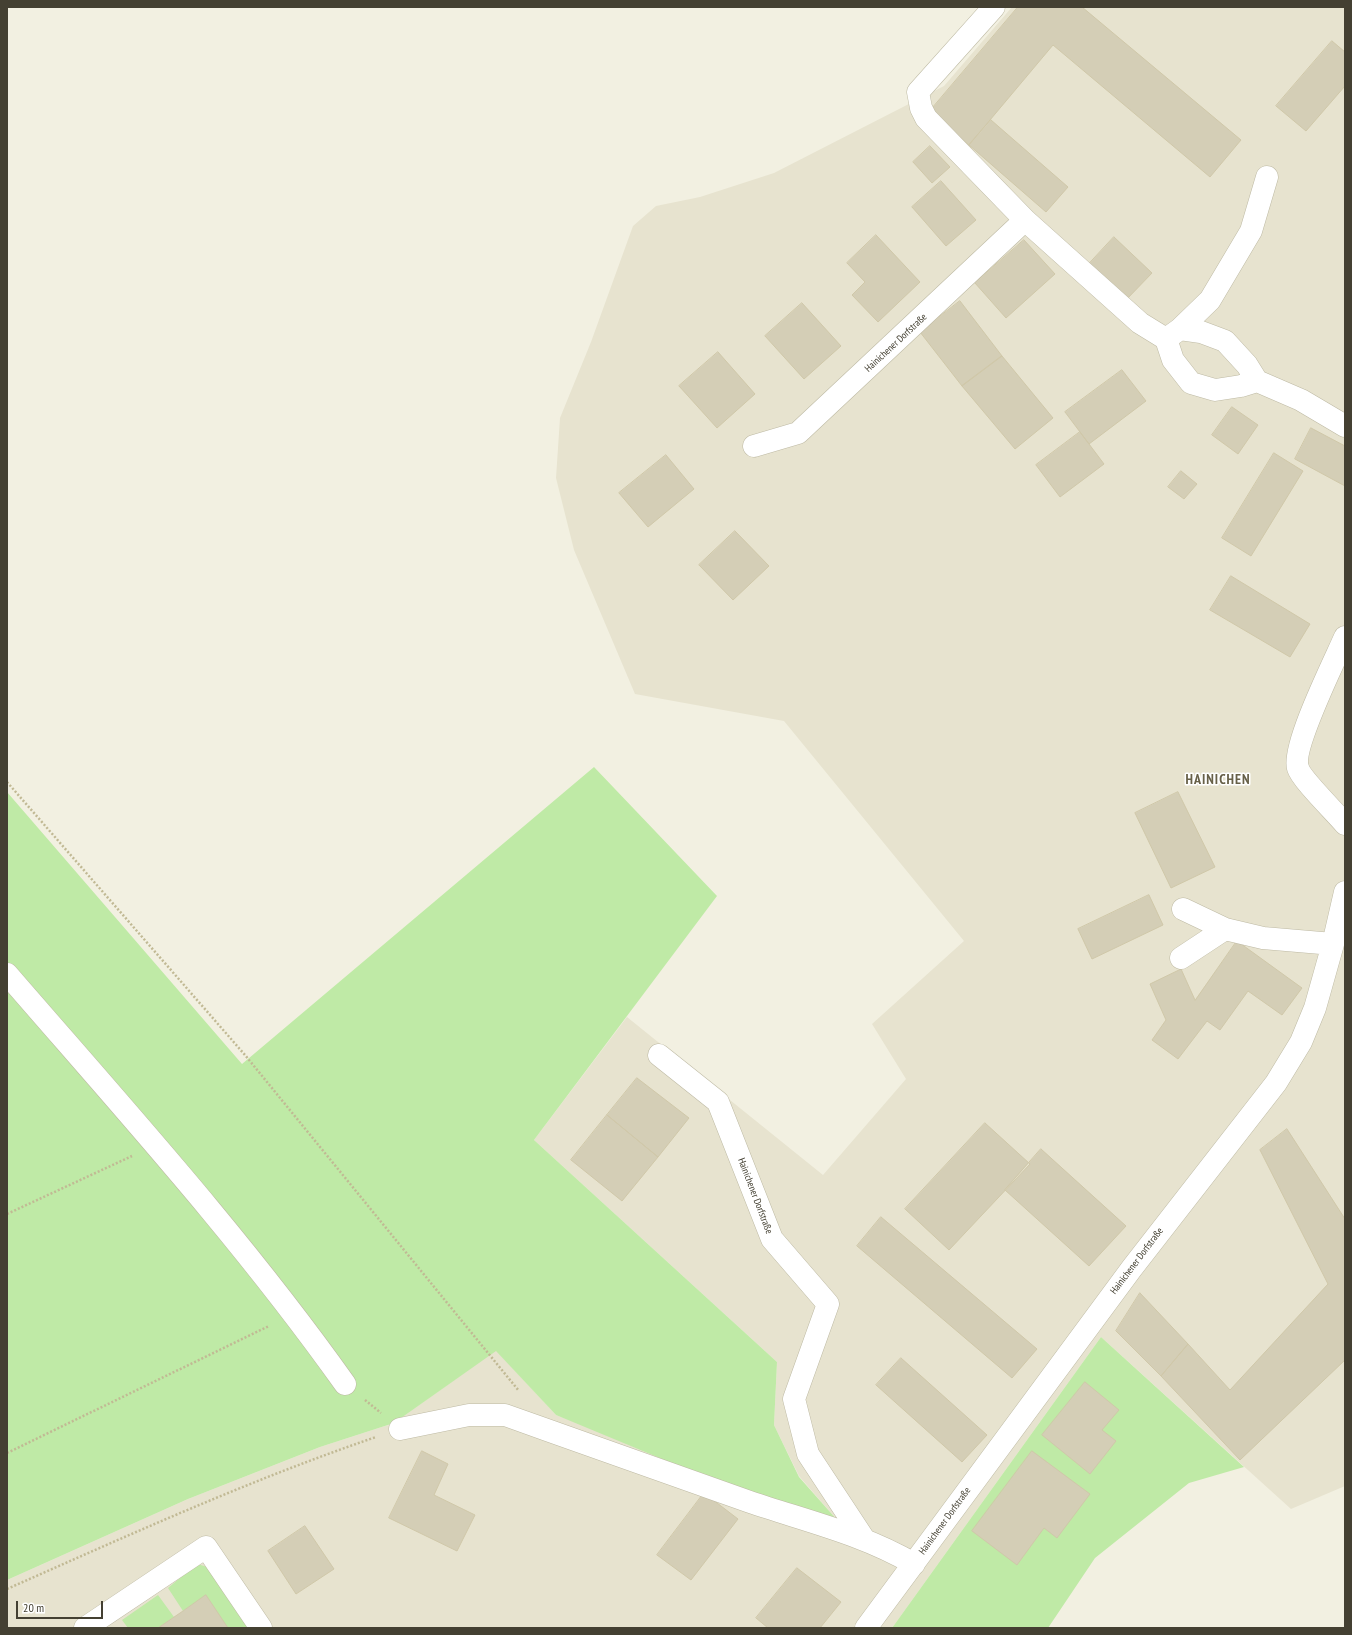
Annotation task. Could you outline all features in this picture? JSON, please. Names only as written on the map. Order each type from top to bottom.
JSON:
[{"type":"street","points":[[994,7],[918,92],[921,108],[926,118],[1026,220],[1140,323],[1173,334],[1201,332],[1225,341],[1247,365],[1257,381],[1301,400],[1345,426]]},
{"type":"street","points":[[1257,381],[1241,386],[1215,390],[1191,383],[1173,360],[1173,334],[1210,300],[1251,231],[1267,177]]},
{"type":"street","name":"Hainichener Dorfstraße","points":[[754,446],[798,433],[1026,220]]},
{"type":"street","points":[[1345,637],[1304,732],[1297,755],[1298,768],[1345,824]]},
{"type":"street","name":"Hainichener Dorfstraße","points":[[866,1628],[1140,1256],[1276,1083],[1301,1042],[1315,1008],[1333,944],[1345,892]]},
{"type":"street","points":[[1183,909],[1225,929],[1262,938],[1333,944]]},
{"type":"street","points":[[1181,958],[1225,929]]},
{"type":"street","points":[[7,974],[194,1189],[294,1314],[345,1384]]},
{"type":"street","name":"Hainichener Dorfstraße","points":[[659,1055],[718,1102],[772,1239],[828,1304],[794,1399],[808,1454],[864,1539]]},
{"type":"street","name":"Hainichener Dorfstraße","points":[[400,1429],[469,1415],[505,1415],[750,1502],[864,1539],[892,1551],[914,1564]]},
{"type":"street","points":[[85,1628],[206,1547],[261,1628]]},
{"type":"path","points":[[7,782],[245,1055],[522,1395]]},
{"type":"path","points":[[7,1214],[156,1145]]},
{"type":"path","points":[[7,1454],[294,1314]]},
{"type":"path","points":[[345,1384],[400,1429]]},
{"type":"path","points":[[7,1589],[232,1491],[305,1461],[400,1429]]},
{"type":"shaded area","points":[[1012,7],[1345,7],[1345,1486],[1291,1509],[1101,1337],[892,1628],[7,1628],[7,1580],[188,1499],[320,1447],[394,1423],[496,1350],[556,1415],[837,1520],[799,1476],[774,1425],[777,1362],[534,1140],[627,1017],[823,1175],[906,1079],[872,1024],[964,941],[784,721],[635,694],[574,550],[556,478],[560,418],[591,342],[633,226],[656,206],[700,197],[774,173],[944,86]]},
{"type":"green space","points":[[594,767],[717,896],[534,1140],[777,1362],[774,1425],[799,1477],[838,1521],[737,1490],[556,1415],[496,1351],[394,1423],[320,1447],[188,1499],[7,1580],[7,792],[242,1064]]},
{"type":"green space","points":[[1101,1337],[1244,1467],[1189,1483],[1095,1558],[1048,1628],[892,1628]]},
{"type":"green space","points":[[197,1564],[211,1568],[250,1628],[228,1628],[206,1596],[183,1611],[168,1588],[180,1578],[178,1574]]},
{"type":"green space","points":[[158,1595],[174,1617],[158,1628],[128,1628],[122,1620]]},
{"type":"building","points":[[1018,7],[1082,7],[1241,140],[1210,177],[1053,45],[969,145],[930,111]]},
{"type":"building","points":[[1332,41],[1345,52],[1345,86],[1306,131],[1276,106]]},
{"type":"building","points":[[991,120],[1068,187],[1046,212],[969,145]]},
{"type":"building","points":[[930,146],[950,167],[932,183],[913,162]]},
{"type":"building","points":[[941,181],[976,220],[946,246],[912,207]]},
{"type":"building","points":[[876,235],[920,282],[878,322],[852,295],[865,282],[847,263]]},
{"type":"building","points":[[1114,237],[1152,273],[1126,300],[1088,265]]},
{"type":"building","points":[[1024,240],[1055,274],[1006,318],[975,283]]},
{"type":"building","points":[[960,301],[1002,356],[962,386],[920,332]]},
{"type":"building","points":[[802,303],[841,346],[804,379],[765,336]]},
{"type":"building","points":[[718,352],[755,394],[717,428],[679,386]]},
{"type":"building","points":[[1002,356],[1053,418],[1015,449],[962,386]]},
{"type":"building","points":[[1122,370],[1146,401],[1089,444],[1065,412]]},
{"type":"building","points":[[1232,407],[1258,425],[1238,454],[1212,435]]},
{"type":"building","points":[[1311,428],[1345,446],[1345,486],[1295,459]]},
{"type":"building","points":[[1080,432],[1104,464],[1060,497],[1036,465]]},
{"type":"building","points":[[1274,453],[1303,471],[1251,556],[1222,538]]},
{"type":"building","points":[[666,455],[694,489],[648,527],[619,493]]},
{"type":"building","points":[[1181,471],[1197,484],[1184,499],[1168,487]]},
{"type":"building","points":[[735,531],[769,566],[733,600],[699,565]]},
{"type":"building","points":[[1231,576],[1310,624],[1290,657],[1210,610]]},
{"type":"building","points":[[1178,792],[1215,867],[1171,888],[1135,813]]},
{"type":"building","points":[[1149,895],[1163,925],[1092,959],[1078,929]]},
{"type":"building","points":[[1237,941],[1302,988],[1282,1015],[1248,991],[1220,1030],[1207,1021],[1178,1059],[1152,1040],[1166,1020],[1150,984],[1181,969],[1195,1000]]},
{"type":"building","points":[[637,1078],[689,1118],[658,1157],[607,1115]]},
{"type":"building","points":[[607,1115],[658,1157],[622,1201],[571,1160]]},
{"type":"building","points":[[985,1123],[1030,1164],[949,1250],[905,1209]]},
{"type":"building","points":[[1287,1129],[1345,1219],[1345,1360],[1240,1460],[1161,1376],[1188,1344],[1230,1390],[1328,1284],[1260,1150]]},
{"type":"building","points":[[1041,1149],[1126,1226],[1089,1266],[1005,1190]]},
{"type":"building","points":[[881,1217],[1037,1349],[1012,1378],[857,1246]]},
{"type":"building","points":[[1140,1293],[1188,1344],[1161,1376],[1116,1331]]},
{"type":"building","points":[[901,1358],[987,1435],[962,1462],[876,1385]]},
{"type":"building","points":[[1085,1382],[1119,1410],[1102,1430],[1116,1441],[1090,1474],[1042,1435]]},
{"type":"building","points":[[422,1451],[448,1464],[434,1495],[475,1515],[457,1551],[389,1518]]},
{"type":"building","points":[[1032,1451],[1090,1494],[1057,1538],[1044,1528],[1017,1565],[972,1531]]},
{"type":"building","points":[[704,1493],[738,1519],[691,1580],[657,1555]]},
{"type":"building","points":[[305,1526],[334,1569],[296,1594],[268,1551]]},
{"type":"building","points":[[797,1568],[841,1602],[820,1628],[768,1628],[756,1618]]},
{"type":"building","points":[[206,1595],[228,1628],[158,1628],[183,1611]]},
{"type":"district","name":"HAINICHEN","points":[[1218,780]]}]
